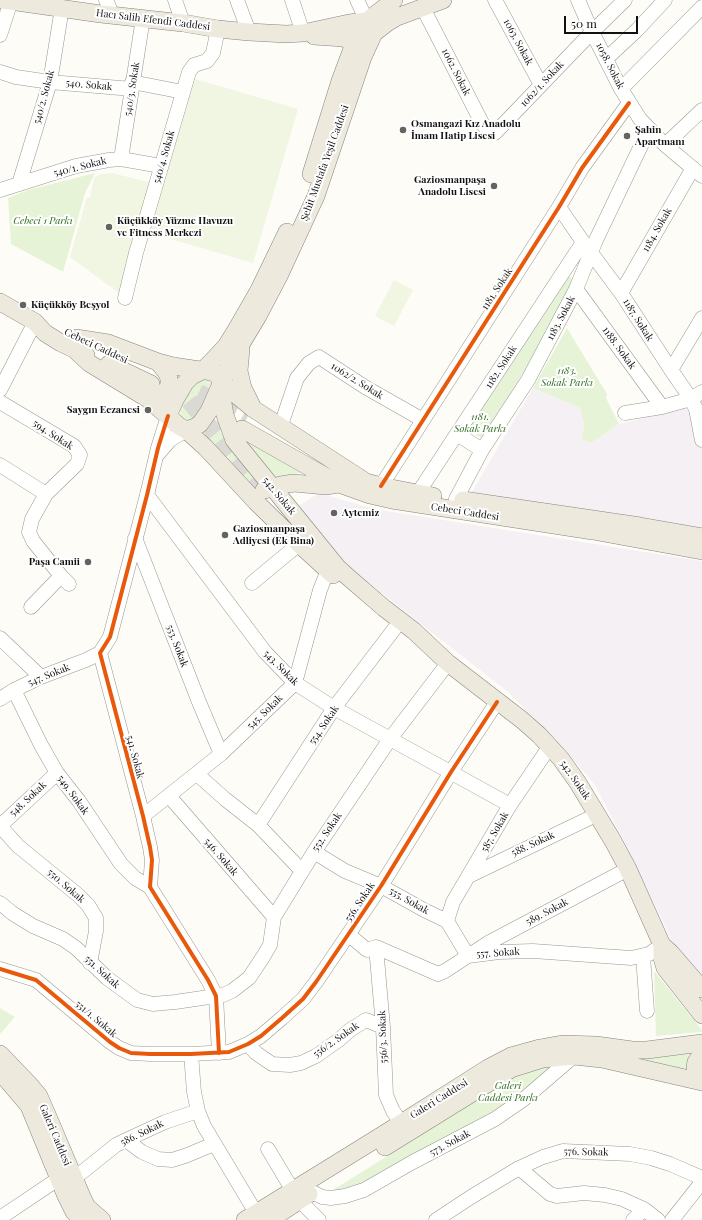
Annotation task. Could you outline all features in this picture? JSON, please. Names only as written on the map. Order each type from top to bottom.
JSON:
[{"type":"main road","name":"Şehit Mustafa Yeşil Caddesi","points":[[157,390],[180,391],[192,376],[202,371],[226,346],[236,330],[259,290],[295,215],[312,169],[340,81],[358,33],[367,21],[394,0]]},
{"type":"main road","points":[[420,4],[444,0]]},
{"type":"main road","name":"Hacı Salih Efendi Caddesi","points":[[7,1],[52,5],[109,7],[143,18],[218,29],[286,34],[303,33]]},
{"type":"main road","name":"Şehit Mustafa Yeşil Caddesi","points":[[186,430],[195,427],[204,418],[212,405],[231,361],[269,297],[307,217],[316,196],[362,57],[371,38],[374,33],[387,23],[407,13],[420,4]]},
{"type":"main road","points":[[303,33],[348,22],[367,21]]},
{"type":"main road","points":[[303,33],[308,36],[344,38],[354,44]]},
{"type":"main road","name":"Cebeci Caddesi","points":[[0,302],[35,322],[52,324],[76,344],[157,390]]},
{"type":"main road","points":[[242,342],[239,371],[247,418]]},
{"type":"main road","points":[[76,344],[89,363],[157,390],[188,369],[213,372],[218,376],[247,418],[281,425],[374,484]]},
{"type":"main road","name":"542. Sokak","points":[[222,383],[222,398],[225,415],[234,440],[270,493],[290,509],[348,577],[414,631],[443,660],[496,702],[522,720],[550,746],[578,783],[598,814],[628,869],[662,945]]},
{"type":"main road","name":"542. Sokak","points":[[157,390],[179,426],[186,430],[205,447],[242,488],[299,544],[347,588],[395,628],[417,645],[443,660]]},
{"type":"main road","name":"Cebeci Caddesi","points":[[247,418],[339,484],[370,495],[392,500],[593,531],[702,551]]},
{"type":"main road","name":"Cebeci Caddesi","points":[[247,418],[337,471],[355,479],[374,484],[418,493],[640,526],[702,537]]},
{"type":"main road","points":[[270,493],[281,485],[294,483],[326,486],[339,484]]},
{"type":"main road","points":[[290,509],[290,497],[304,484]]},
{"type":"main road","points":[[242,488],[270,493],[320,557],[328,570]]},
{"type":"main road","points":[[662,945],[672,953],[702,989]]},
{"type":"main road","points":[[662,945],[662,958],[665,968],[702,1015]]},
{"type":"main road","name":"Galeri Caddesi","points":[[301,1194],[401,1123],[488,1068],[511,1056],[562,1044],[596,1045],[632,1050],[647,1050],[702,1043]]},
{"type":"main road","points":[[702,1053],[696,1062],[695,1067],[702,1081]]},
{"type":"main road","name":"Galeri Caddesi","points":[[0,1054],[39,1096],[49,1119],[65,1178],[69,1203],[74,1212],[82,1220]]},
{"type":"main road","name":"Galeri Caddesi","points":[[257,1218],[301,1194],[511,1069],[543,1059],[574,1056],[608,1060],[702,1081]]},
{"type":"main road","name":"Galeri Caddesi","points":[[0,1072],[29,1106],[65,1178],[87,1206],[102,1220]]},
{"type":"street","points":[[174,0],[183,23]]},
{"type":"street","points":[[237,0],[249,32]]},
{"type":"street","points":[[292,0],[303,33]]},
{"type":"street","points":[[357,0],[367,21]]},
{"type":"street","name":"1063. Sokak","points":[[495,0],[541,85]]},
{"type":"street","name":"1058. Sokak","points":[[578,0],[592,32],[629,103],[649,129],[665,145],[697,172]]},
{"type":"street","name":"1062/1. Sokak","points":[[491,133],[495,133],[592,32],[625,0]]},
{"type":"street","points":[[606,60],[665,0]]},
{"type":"street","points":[[0,35],[7,1]]},
{"type":"street","name":"1062. Sokak","points":[[420,4],[482,123],[491,133]]},
{"type":"street","name":"540/2. Sokak","points":[[19,184],[50,82],[52,5]]},
{"type":"street","points":[[621,89],[702,7]]},
{"type":"street","name":"540/3. Sokak","points":[[121,159],[143,18]]},
{"type":"street","name":"540/4. Sokak","points":[[125,298],[136,253],[189,72],[194,65],[207,61],[213,53],[218,29]]},
{"type":"street","name":"540. Sokak","points":[[0,72],[16,77],[50,82],[132,85],[183,92]]},
{"type":"street","name":"1181. Sokak","points":[[374,484],[422,420],[559,207],[582,168],[629,103]]},
{"type":"street","points":[[665,145],[702,110]]},
{"type":"street","name":"1183. Sokak","points":[[456,499],[482,450],[528,380],[576,289],[587,247],[599,233],[649,129]]},
{"type":"street","name":"540/1. Sokak","points":[[0,190],[76,166],[109,160],[121,159],[161,166]]},
{"type":"street","name":"1184. Sokak","points":[[621,292],[697,172]]},
{"type":"street","name":"1187. Sokak","points":[[559,207],[621,292],[670,370],[697,396],[696,409],[702,440]]},
{"type":"street","name":"1182. Sokak","points":[[418,493],[457,434],[587,247]]},
{"type":"street","name":"1188. Sokak","points":[[576,289],[662,407]]},
{"type":"street","points":[[670,370],[702,318]]},
{"type":"street","points":[[0,390],[35,322]]},
{"type":"street","name":"1062/2. Sokak","points":[[281,425],[297,378],[309,363],[319,357],[365,387],[422,420]]},
{"type":"street","points":[[100,653],[110,637],[135,538],[161,447],[157,390]]},
{"type":"street","points":[[625,413],[662,407],[697,396]]},
{"type":"street","name":"594. Sokak","points":[[0,402],[74,446],[80,455],[77,464],[46,494]]},
{"type":"street","points":[[161,447],[186,430]]},
{"type":"street","points":[[457,434],[482,450]]},
{"type":"street","points":[[161,447],[191,443],[205,447]]},
{"type":"street","points":[[0,465],[46,494],[32,519],[29,532],[33,541],[65,580],[31,607]]},
{"type":"street","name":"543. Sokak","points":[[147,495],[265,652],[295,683],[334,708],[510,805]]},
{"type":"street","name":"553. Sokak","points":[[135,538],[199,702],[221,754]]},
{"type":"street","points":[[252,583],[299,544]]},
{"type":"street","points":[[295,683],[320,590],[328,570]]},
{"type":"street","name":"554. Sokak","points":[[258,825],[334,708],[395,628]]},
{"type":"street","points":[[0,638],[41,677]]},
{"type":"street","name":"547. Sokak","points":[[0,699],[14,690],[41,677],[86,660],[100,653]]},
{"type":"street","name":"541. Sokak","points":[[100,653],[143,816],[152,860],[150,887]]},
{"type":"street","name":"552. Sokak","points":[[216,996],[232,991],[249,978],[270,945],[274,917],[302,871],[443,660]]},
{"type":"street","name":"545. Sokak","points":[[143,816],[221,754],[295,683]]},
{"type":"street","name":"549. Sokak","points":[[14,690],[41,745],[57,773],[79,801],[121,864],[135,878],[150,887]]},
{"type":"street","name":"556. Sokak","points":[[191,1054],[229,1052],[248,1044],[272,1027],[303,999],[381,886],[496,702]]},
{"type":"street","name":"587. Sokak","points":[[447,921],[453,902],[468,876],[510,805],[550,746]]},
{"type":"street","name":"548. Sokak","points":[[0,826],[57,773]]},
{"type":"street","points":[[197,774],[224,799],[258,825],[302,871]]},
{"type":"street","name":"546. Sokak","points":[[169,796],[274,917]]},
{"type":"street","name":"588. Sokak","points":[[468,876],[505,857],[598,814]]},
{"type":"street","name":"550. Sokak","points":[[0,826],[18,846],[78,895],[88,905],[96,918],[96,931],[90,963]]},
{"type":"street","points":[[492,836],[505,857]]},
{"type":"street","name":"555. Sokak","points":[[314,852],[345,871],[381,886],[447,921]]},
{"type":"street","name":"589. Sokak","points":[[468,956],[488,943],[628,869]]},
{"type":"street","points":[[150,887],[208,980],[216,996],[219,1053]]},
{"type":"street","name":"551. Sokak","points":[[0,902],[12,913],[33,926],[63,939],[76,948],[90,963],[119,988],[137,1000],[153,1004],[216,996]]},
{"type":"street","points":[[447,921],[468,956]]},
{"type":"street","name":"557. Sokak","points":[[348,934],[367,950],[376,947],[438,974],[468,956],[499,952],[533,951],[631,958],[648,954],[662,945]]},
{"type":"street","name":"556/3. Sokak","points":[[376,947],[384,1027],[386,1095],[393,1111],[401,1123]]},
{"type":"street","points":[[643,956],[647,1012]]},
{"type":"street","name":"551/1. Sokak","points":[[0,969],[36,980],[119,1048],[131,1053],[191,1054]]},
{"type":"street","name":"556/2. Sokak","points":[[248,1044],[256,1053],[272,1064],[290,1065],[301,1063],[316,1056],[350,1030],[366,1020],[384,1027]]},
{"type":"street","points":[[191,1054],[194,1092],[198,1111],[204,1126],[257,1218]]},
{"type":"street","name":"573. Sokak","points":[[301,1194],[331,1198],[345,1196],[364,1190],[411,1163],[495,1119],[524,1100],[574,1056]]},
{"type":"street","name":"586. Sokak","points":[[0,1218],[65,1178],[81,1173],[116,1145],[165,1122],[198,1111]]},
{"type":"street","points":[[126,1140],[142,1152],[158,1159],[172,1160],[214,1144]]},
{"type":"street","points":[[268,1149],[319,1220]]},
{"type":"street","name":"576. Sokak","points":[[436,1220],[519,1168],[543,1157],[563,1151],[630,1154],[651,1158],[670,1164],[702,1178]]},
{"type":"street","points":[[519,1168],[550,1194],[557,1196],[584,1193],[622,1199],[644,1209],[658,1220]]},
{"type":"street","points":[[672,1220],[702,1182]]},
{"type":"street","points":[[633,1220],[644,1209]]},
{"type":"shaded area","points":[[533,388],[580,408],[584,424],[582,439],[591,443],[619,424],[697,405],[702,400],[702,529],[469,497]]},
{"type":"shaded area","points":[[319,493],[374,509],[702,561],[702,979],[673,943],[626,845],[595,785],[566,751],[508,692],[342,562],[298,506]]},
{"type":"green space","points":[[195,79],[298,109],[253,263],[150,233]]},
{"type":"green space","name":"Cebeci 1 Parkı","points":[[95,173],[85,193],[63,272],[11,244],[8,198],[28,190]]},
{"type":"green space","name":"Küçükköy Yüzme Havuzu ve Fitness Merkezi","points":[[112,173],[152,183],[122,295],[70,257],[87,197],[90,198],[94,178],[101,174]]},
{"type":"green space","name":"1181. Sokak Parkı","points":[[568,277],[571,277],[573,281],[549,330],[483,439],[464,427]]},
{"type":"green space","points":[[394,280],[413,290],[394,326],[375,316]]},
{"type":"green space","name":"1183. Sokak Parkı","points":[[567,328],[607,394],[606,398],[619,424],[591,443],[582,439],[584,424],[580,408],[533,388]]},
{"type":"green space","points":[[207,379],[213,384],[205,411],[188,423],[180,417],[181,405],[196,380]]},
{"type":"green space","points":[[218,419],[229,445],[225,459],[204,436],[205,432]]},
{"type":"green space","points":[[243,440],[304,472],[273,478]]},
{"type":"green space","points":[[231,447],[260,484],[257,486],[251,485],[227,461]]},
{"type":"green space","points":[[654,971],[702,1030],[702,1032],[656,1036]]},
{"type":"green space","points":[[0,1008],[15,1017],[0,1034]]},
{"type":"green space","points":[[690,1050],[687,1063],[687,1072],[617,1056]]},
{"type":"green space","name":"Galeri Caddesi Parkı","points":[[541,1067],[550,1068],[517,1099],[364,1185],[328,1193],[515,1073]]},
{"type":"tunnel","points":[[176,382],[247,418]]},
{"type":"tunnel","points":[[189,401],[268,498]]},
{"type":"cycle path","points":[[381,486],[559,207],[582,168],[629,103]]},
{"type":"cycle path","points":[[168,416],[158,448],[110,637],[100,653],[150,847],[152,860],[150,887],[208,980],[216,996],[219,1053]]},
{"type":"cycle path","points":[[0,969],[36,980],[110,1042],[131,1053],[191,1054],[229,1052],[248,1044],[261,1036],[303,999],[316,982],[381,886],[451,772],[497,702]]},
{"type":"place","name":"Osmangazi Kız Anadolu İmam Hatip Lisesi","points":[[403,130]]},
{"type":"place","name":"Şahin Apartmanı","points":[[627,136]]},
{"type":"place","name":"Gaziosmanpaşa Anadolu Lisesi","points":[[494,186]]},
{"type":"place","name":"Küçükköy Yüzme Havuzu ve Fitness Merkezi","points":[[109,227]]},
{"type":"place","name":"Küçükköy Beşyol","points":[[23,305]]},
{"type":"place","name":"Saygın Eczanesi","points":[[148,410]]},
{"type":"place","name":"Aytemiz","points":[[334,513]]},
{"type":"place","name":"Gaziosmanpaşa Adliyesi (Ek Bina)","points":[[225,535]]},
{"type":"place","name":"Paşa Camii","points":[[88,562]]}]
